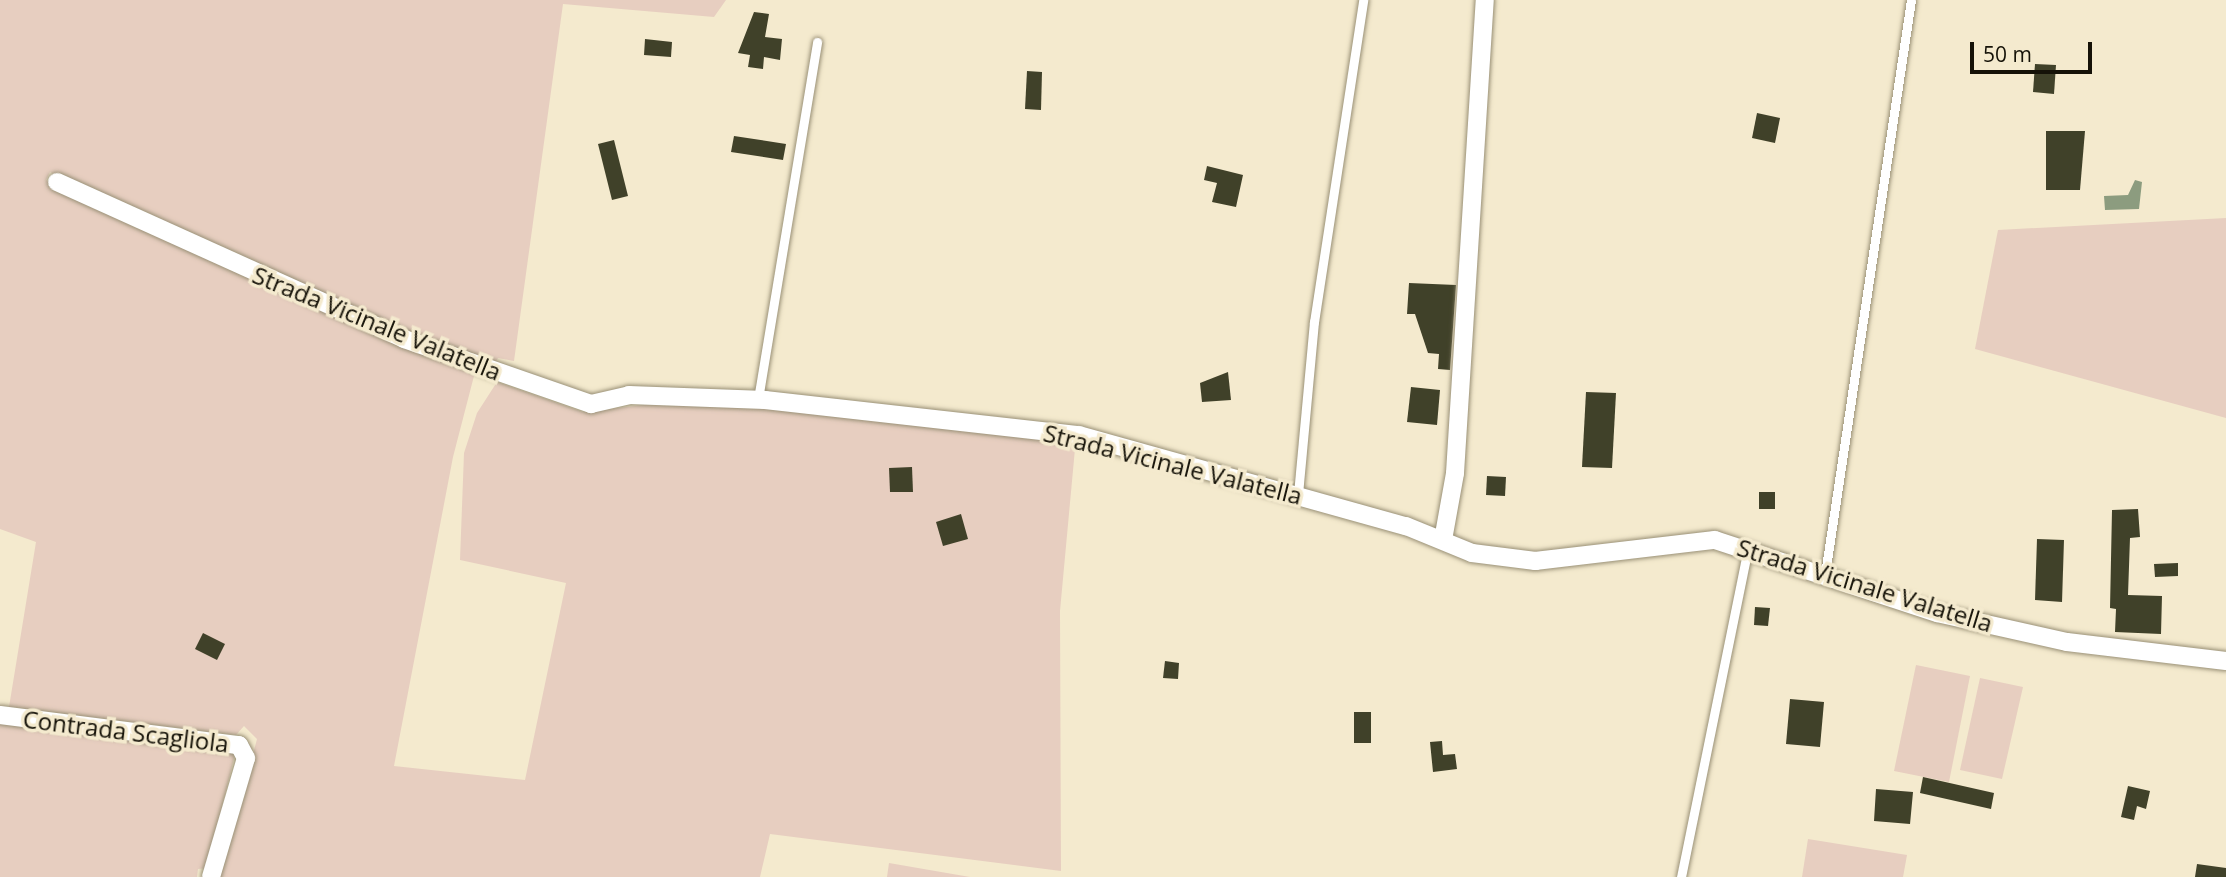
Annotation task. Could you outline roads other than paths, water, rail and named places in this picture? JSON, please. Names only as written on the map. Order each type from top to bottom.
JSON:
[{"type":"street","points":[[1443,540],[1455,473],[1485,0]]},
{"type":"street","name":"Strada Vicinale Valatella","points":[[57,183],[404,338],[578,400],[758,399],[1079,435],[1298,494],[1443,540],[1472,553],[1535,561],[1715,540],[1748,546],[1825,575],[2014,631],[2226,661]]},
{"type":"street","name":"Contrada Scagliola","points":[[0,715],[239,745],[246,758],[211,877]]},
{"type":"lane","points":[[1298,494],[1314,322],[1363,0]]},
{"type":"lane","points":[[1825,575],[1911,0]]},
{"type":"lane","points":[[758,399],[817,42]]},
{"type":"lane","points":[[1681,877],[1748,546]]}]
